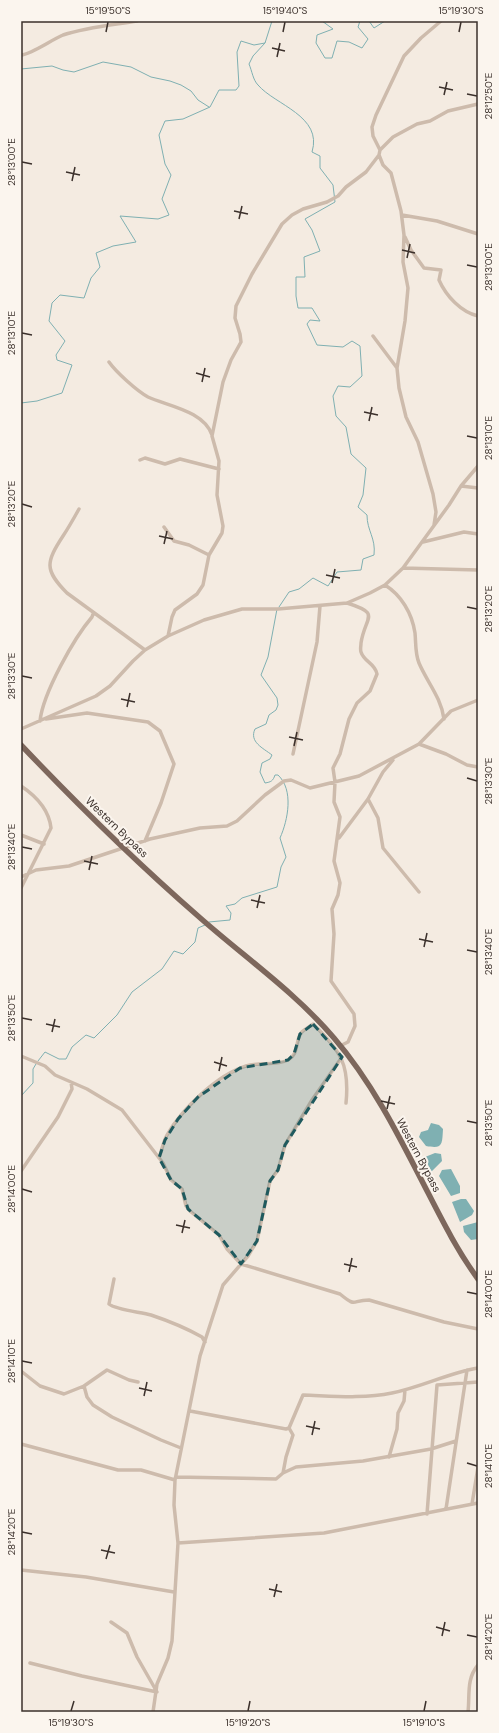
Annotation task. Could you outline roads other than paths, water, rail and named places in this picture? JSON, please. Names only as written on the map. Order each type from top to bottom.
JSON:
[{"type":"main road","name":"Western Bypass","points":[[21,745],[122,847],[202,920],[290,995],[340,1046],[370,1087],[396,1130],[450,1236],[478,1279]]},
{"type":"street","points":[[21,55],[52,39],[79,30],[137,21]]},
{"type":"street","points":[[212,436],[223,382],[231,360],[241,342],[235,318],[237,302],[282,224],[303,208],[327,202],[338,196],[346,187],[366,172],[379,155],[380,150],[372,131],[376,115],[404,56],[421,38],[441,21]]},
{"type":"street","points":[[380,150],[393,138],[417,124],[430,121],[448,111],[478,104]]},
{"type":"street","points":[[379,155],[383,165],[391,173],[402,215],[404,235],[403,262],[408,283],[408,304],[397,368],[402,402],[408,421],[418,442],[433,494],[436,512],[434,526]]},
{"type":"street","points":[[402,215],[437,221],[478,234]]},
{"type":"street","points":[[404,235],[411,250],[424,268],[440,270],[438,280],[449,297],[465,312],[478,316]]},
{"type":"street","points":[[403,254],[411,250]]},
{"type":"street","points":[[373,336],[397,368]]},
{"type":"street","points":[[110,362],[117,372],[143,394],[200,419],[210,430],[218,454],[219,468],[217,496],[222,529],[209,555],[203,586],[197,594],[176,610],[172,618],[168,636]]},
{"type":"street","points":[[140,460],[145,458],[165,464],[180,459],[219,468]]},
{"type":"street","points":[[21,729],[104,691],[145,650],[168,636],[204,620],[233,611],[347,603],[385,585],[403,568],[423,542],[461,486],[478,466]]},
{"type":"street","points":[[461,486],[478,488]]},
{"type":"street","points":[[79,509],[53,550],[50,564],[51,573],[56,582],[93,614],[145,650]]},
{"type":"street","points":[[164,527],[174,541],[189,545],[209,555]]},
{"type":"street","points":[[423,542],[464,532],[478,534]]},
{"type":"street","points":[[403,568],[478,570]]},
{"type":"street","points":[[385,585],[398,595],[409,615],[415,633],[416,655],[423,672],[433,688],[444,719]]},
{"type":"street","points":[[340,1046],[348,1042],[356,1020],[354,1014],[331,981],[334,934],[332,908],[338,895],[340,883],[334,861],[340,817],[334,802],[335,782],[333,768],[339,759],[349,719],[357,703],[370,691],[377,674],[375,666],[364,657],[360,650],[369,613],[365,609],[347,603]]},
{"type":"street","points":[[293,754],[317,642],[320,606]]},
{"type":"street","points":[[40,720],[56,676],[80,632],[93,614]]},
{"type":"street","points":[[21,877],[40,869],[69,866],[122,847],[144,841],[187,831],[232,824],[276,785],[284,781],[295,782],[310,788],[359,776],[394,759],[419,744],[458,707],[478,700]]},
{"type":"street","points":[[40,720],[77,714],[96,714],[148,722],[160,731],[174,764],[161,803],[144,841]]},
{"type":"street","points":[[419,744],[451,756],[467,765],[478,767]]},
{"type":"street","points":[[338,840],[368,799],[383,772],[394,759]]},
{"type":"street","points":[[21,786],[38,801],[47,813],[51,828],[21,888]]},
{"type":"street","points":[[368,799],[378,818],[383,848],[419,892]]},
{"type":"street","points":[[21,836],[44,844]]},
{"type":"street","points":[[159,1158],[165,1140],[175,1123],[198,1097],[224,1077],[240,1068],[256,1064],[283,1061],[291,1058],[296,1050],[300,1034],[313,1024],[325,1035],[342,1057],[345,1067],[346,1103]]},
{"type":"street","points":[[21,1056],[45,1066],[54,1075],[94,1092],[122,1110],[159,1158],[172,1180],[182,1189],[186,1206],[219,1235],[227,1250],[241,1264],[340,1294],[349,1302],[369,1300],[444,1322],[478,1329]]},
{"type":"street","points":[[153,1712],[157,1692],[172,1641],[178,1543],[174,1505],[176,1478],[200,1356],[223,1285],[248,1256],[257,1242],[270,1181],[278,1170],[285,1145],[312,1100],[342,1057]]},
{"type":"street","points":[[21,1171],[58,1117],[72,1089],[70,1082]]},
{"type":"street","points":[[114,1279],[109,1304],[172,1322],[202,1337],[205,1342]]},
{"type":"street","points":[[289,1428],[303,1395],[353,1397],[380,1395],[405,1390],[467,1370],[478,1368]]},
{"type":"street","points":[[21,1371],[40,1386],[64,1394],[84,1386],[107,1370],[129,1380],[138,1382]]},
{"type":"street","points":[[446,1509],[467,1370]]},
{"type":"street","points":[[427,1514],[437,1385],[478,1382]]},
{"type":"street","points":[[84,1386],[87,1397],[93,1405],[112,1417],[160,1440],[181,1448]]},
{"type":"street","points":[[389,1457],[397,1430],[398,1413],[404,1401],[405,1390]]},
{"type":"street","points":[[190,1411],[243,1422],[289,1428]]},
{"type":"street","points":[[283,1473],[293,1435],[289,1428]]},
{"type":"street","points":[[21,1444],[118,1470],[141,1470],[176,1478],[276,1479],[283,1473],[296,1467],[389,1457],[431,1449],[456,1441]]},
{"type":"street","points":[[472,1504],[478,1467]]},
{"type":"street","points":[[178,1543],[324,1533],[478,1503]]},
{"type":"street","points":[[21,1570],[86,1577],[174,1592]]},
{"type":"street","points":[[111,1622],[128,1633],[137,1657],[157,1692]]},
{"type":"street","points":[[30,1663],[157,1692]]},
{"type":"street","points":[[468,1712],[470,1679],[478,1665]]},
{"type":"water","points":[[431,1123],[439,1125],[443,1129],[442,1142],[436,1147],[426,1146],[419,1137],[421,1132],[428,1130]]},
{"type":"water","points":[[435,1153],[441,1154],[442,1161],[431,1172],[425,1157]]},
{"type":"water","points":[[451,1169],[460,1186],[460,1193],[451,1196],[439,1176],[442,1170]]},
{"type":"water","points":[[466,1199],[474,1211],[472,1215],[460,1222],[452,1202]]},
{"type":"water","points":[[478,1222],[478,1239],[471,1240],[464,1232],[463,1226]]},
{"type":"waterway","points":[[21,403],[37,401],[62,393],[72,365],[57,360],[56,355],[65,341],[49,321],[52,303],[60,295],[84,298],[91,278],[100,267],[96,253],[113,246],[136,242],[120,216],[158,219],[169,215],[162,199],[171,175],[165,164],[159,135],[165,121],[183,119],[210,107],[219,90],[236,90],[239,86],[237,52],[241,41],[254,45],[265,43],[272,21]]},
{"type":"waterway","points":[[322,21],[333,29],[317,35],[316,43],[325,58],[332,58],[337,41],[349,42],[362,48],[368,39],[358,27],[360,21]]},
{"type":"waterway","points":[[369,21],[374,28],[385,21]]},
{"type":"waterway","points":[[265,43],[253,56],[249,64],[255,81],[266,92],[296,112],[311,129],[314,140],[312,152],[320,156],[320,168],[333,185],[335,202],[305,219],[312,230],[320,251],[304,257],[305,277],[296,277],[296,296],[298,308],[312,308],[320,321],[310,320],[307,324],[317,345],[343,347],[352,341],[360,346],[362,376],[350,387],[338,386],[333,396],[336,416],[346,427],[351,454],[366,468],[363,495],[358,507],[367,515],[368,526],[374,544],[374,555],[363,559],[361,570],[337,572],[328,586],[313,578],[299,589],[289,592],[279,607]]},
{"type":"waterway","points":[[21,69],[52,66],[74,72],[103,62],[131,67],[151,77],[181,85],[191,91],[198,100],[209,107]]},
{"type":"waterway","points":[[209,922],[230,920],[231,913],[226,906],[235,904],[242,898],[277,887],[281,867],[286,857],[280,838],[287,814],[288,797],[286,789],[283,781],[278,775],[275,775],[272,781],[265,783],[260,772],[262,763],[270,759],[272,755],[261,747],[254,738],[255,729],[266,724],[269,715],[276,710],[278,705],[277,698],[261,675],[268,657],[277,609]]},
{"type":"waterway","points":[[38,1061],[45,1052],[59,1059],[66,1059],[72,1047],[86,1035],[94,1038],[117,1015],[132,992],[162,969],[174,951],[183,954],[195,942],[198,928],[205,925]]},
{"type":"waterway","points":[[21,1096],[33,1083],[33,1069],[36,1064]]}]
